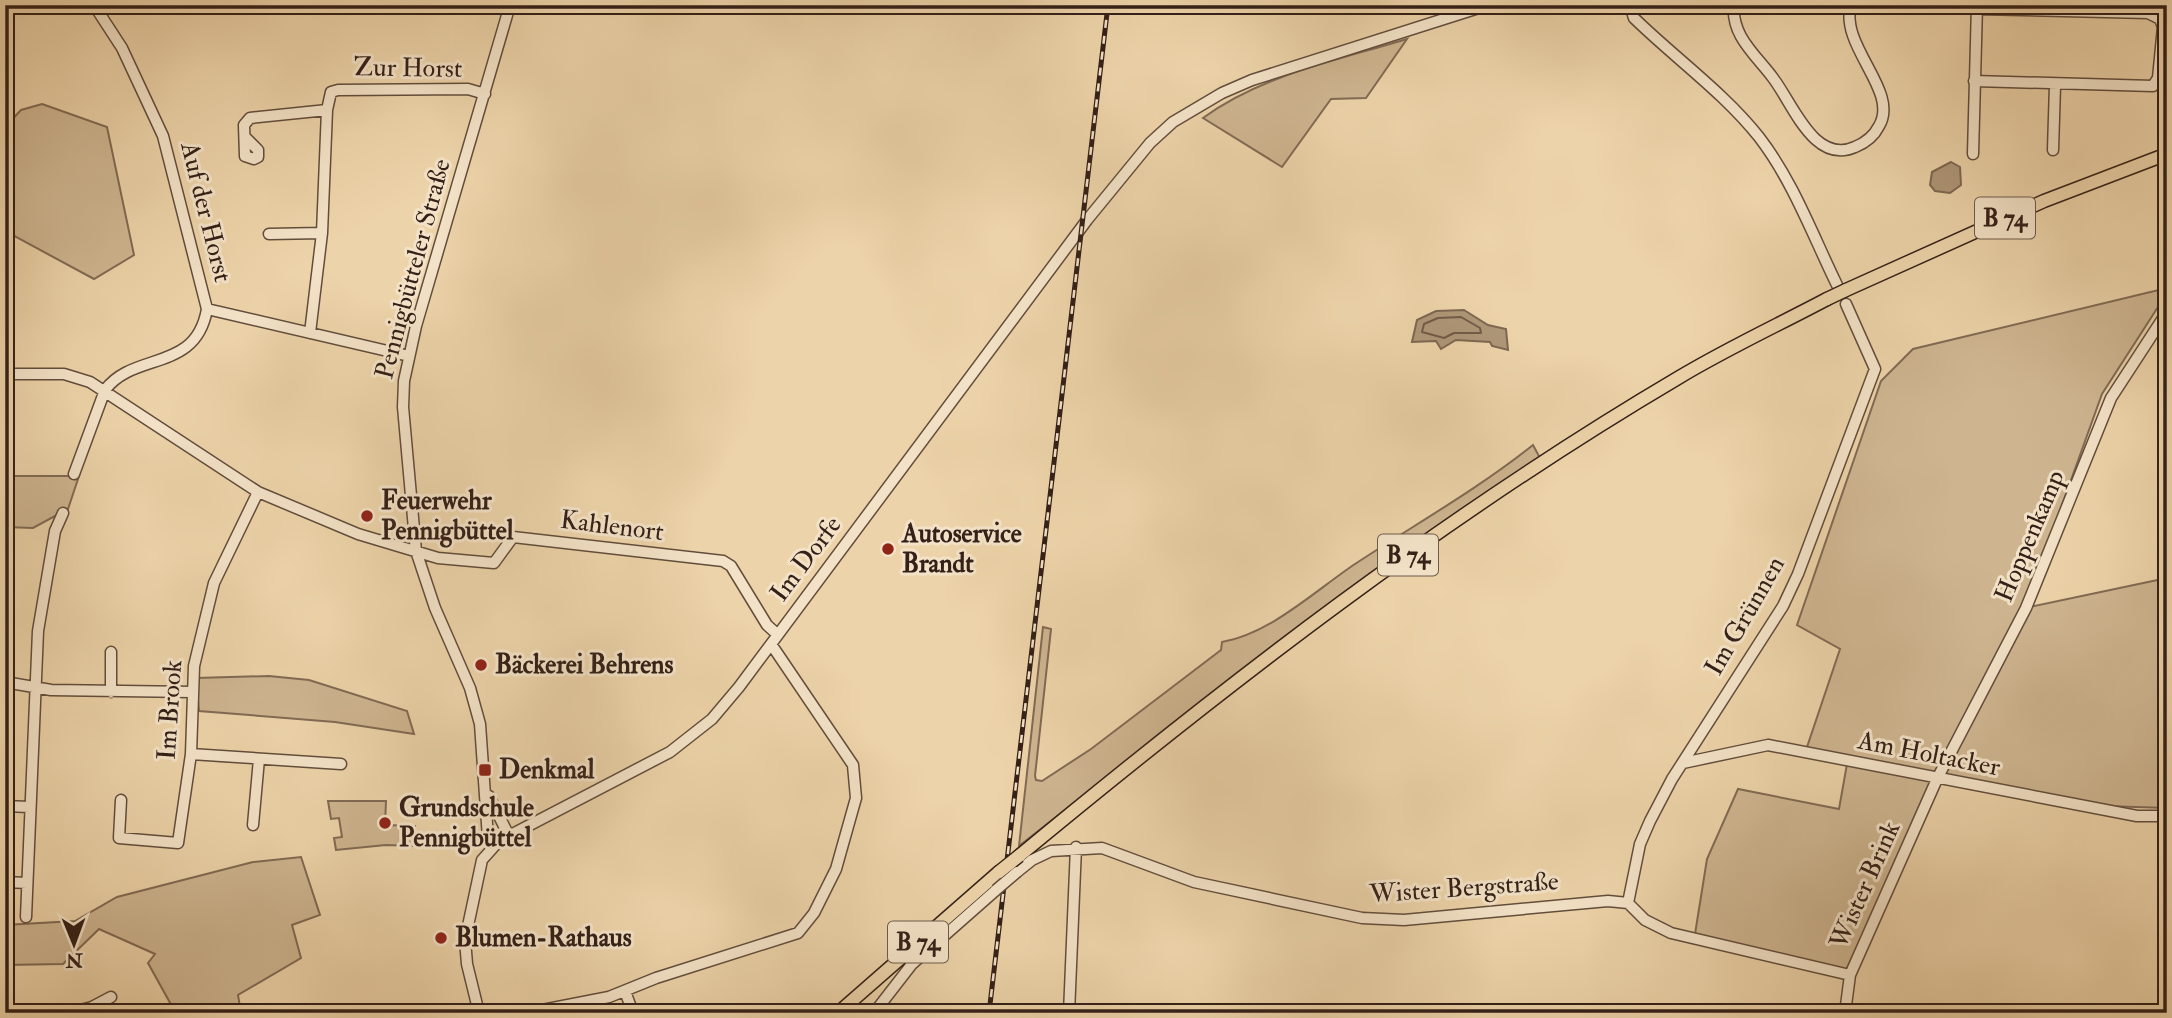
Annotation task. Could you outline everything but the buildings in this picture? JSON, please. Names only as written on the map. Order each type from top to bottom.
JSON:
[{"type":"main road","name":"B 74","points":[[838,1013],[999,872],[1142,754],[1296,637],[1493,496],[1679,377],[1827,299],[1842,288],[2044,201],[2167,154]]},
{"type":"street","name":"Auf der Horst","points":[[94,5],[122,48],[163,136],[207,309],[197,337],[183,350],[160,362],[127,372],[113,380],[105,390]]},
{"type":"street","name":"Pennigbütteler Straße","points":[[493,846],[488,838],[487,790],[480,724],[470,688],[435,608],[416,551],[403,407],[409,356],[510,5]]},
{"type":"street","name":"Im Dorfe","points":[[493,846],[645,767],[688,740],[712,719],[775,640],[1087,220],[1150,143],[1173,122],[1222,93],[1488,5]]},
{"type":"street","points":[[1630,5],[1634,18],[1716,91],[1759,137],[1786,179],[1842,288]]},
{"type":"street","points":[[1734,5],[1732,21],[1752,53],[1813,137],[1828,149],[1839,151],[1865,142],[1880,125],[1882,106],[1877,84],[1856,49],[1851,5]]},
{"type":"street","points":[[1973,154],[1974,81],[1977,7],[2148,13],[2160,19],[2165,27],[2158,78],[2153,86],[1974,81]]},
{"type":"street","points":[[2053,150],[2055,85]]},
{"type":"street","name":"Zur Horst","points":[[327,110],[331,92],[338,90],[468,89],[485,94]]},
{"type":"street","points":[[245,137],[244,125],[250,118],[327,110],[322,233],[310,333]]},
{"type":"street","points":[[269,234],[322,233]]},
{"type":"street","name":"Im Grünnen","points":[[1629,903],[1640,844],[1650,821],[1683,763],[1783,606],[1798,574],[1875,369],[1846,304]]},
{"type":"street","points":[[207,309],[409,356]]},
{"type":"street","name":"Hoppenkamp","points":[[1937,779],[2026,608],[2111,398],[2167,312]]},
{"type":"street","points":[[5,374],[64,374],[90,382],[258,492],[358,534],[416,551]]},
{"type":"street","points":[[74,474],[105,390]]},
{"type":"street","name":"Im Brook","points":[[121,800],[118,838],[178,844],[195,711],[192,692],[194,666],[214,583],[258,492]]},
{"type":"street","points":[[26,917],[38,631],[55,531],[63,513]]},
{"type":"street","name":"Kahlenort","points":[[416,551],[438,558],[494,563],[513,537],[723,562],[731,566],[775,640]]},
{"type":"street","points":[[527,1013],[587,1003],[798,933],[814,913],[836,869],[856,798],[853,765],[775,640]]},
{"type":"street","points":[[111,652],[111,692]]},
{"type":"street","points":[[5,682],[34,688],[192,692]]},
{"type":"street","name":"Am Holtacker","points":[[1683,763],[1768,745],[2137,816],[2167,816]]},
{"type":"street","points":[[191,754],[341,764]]},
{"type":"street","points":[[253,825],[259,759]]},
{"type":"street","name":"Wister Brink","points":[[1845,1013],[1850,975],[1937,779]]},
{"type":"street","name":"Pennigbütteler Straße","points":[[487,790],[509,836]]},
{"type":"street","points":[[5,806],[29,807]]},
{"type":"street","points":[[479,1013],[464,940],[480,867],[493,846]]},
{"type":"street","points":[[874,1013],[912,964],[1017,872],[1051,851],[1076,847],[1069,1013]]},
{"type":"street","name":"Wister Bergstraße","points":[[1076,847],[1102,848],[1194,883],[1362,918],[1404,920],[1608,901],[1629,903]]},
{"type":"street","points":[[5,882],[27,883]]},
{"type":"street","points":[[1629,903],[1645,920],[1671,933],[1850,975]]},
{"type":"street","points":[[625,991],[634,1013]]},
{"type":"street","points":[[69,1013],[92,1007],[111,997]]},
{"type":"shaded area","points":[[1407,39],[1366,98],[1331,99],[1282,167],[1203,118],[1250,90],[1275,80]]},
{"type":"shaded area","points":[[42,104],[107,127],[134,255],[94,279],[5,231],[5,127],[21,110]]},
{"type":"shaded area","points":[[2167,288],[2167,293],[2102,394],[2025,608],[2167,578],[2167,808],[2104,806],[1937,779],[1846,971],[1695,934],[1707,859],[1738,789],[1839,809],[1847,764],[1804,756],[1840,649],[1797,625],[1881,381],[1913,349]]},
{"type":"shaded area","points":[[1533,445],[1540,458],[1247,667],[1019,846],[1043,627],[1051,629],[1035,776],[1036,780],[1042,781],[1091,749],[1221,650],[1222,642],[1258,630],[1275,621],[1355,564],[1490,477]]},
{"type":"shaded area","points":[[5,476],[79,476],[68,509],[33,528],[5,527]]},
{"type":"shaded area","points":[[269,676],[309,680],[407,711],[414,734],[335,722],[199,711],[196,678]]},
{"type":"shaded area","points":[[328,801],[386,801],[385,825],[415,826],[414,846],[386,845],[336,850],[334,838],[342,837],[339,818],[331,819]]},
{"type":"shaded area","points":[[301,857],[320,915],[292,925],[301,958],[238,995],[241,1013],[170,1013],[174,1010],[148,963],[155,954],[99,929],[63,964],[5,965],[5,925],[75,921],[117,897],[253,862]]},
{"type":"water","points":[[1951,162],[1960,167],[1961,185],[1950,193],[1935,191],[1930,185],[1932,172]]},
{"type":"water","points":[[1464,310],[1488,325],[1506,329],[1508,350],[1492,346],[1490,342],[1456,340],[1441,349],[1436,341],[1412,342],[1417,320],[1436,311]]},
{"type":"railway","points":[[989,1013],[1108,5]]},
{"type":"place","name":"Feuerwehr Pennigbüttel","points":[[367,516]]},
{"type":"place","name":"Autoservice Brandt","points":[[888,549]]},
{"type":"place","name":"Bäckerei Behrens","points":[[481,665]]},
{"type":"place","name":"Denkmal","points":[[485,770]]},
{"type":"place","name":"Grundschule Pennigbüttel","points":[[385,823]]},
{"type":"place","name":"Blumen-Rathaus","points":[[441,938]]}]
